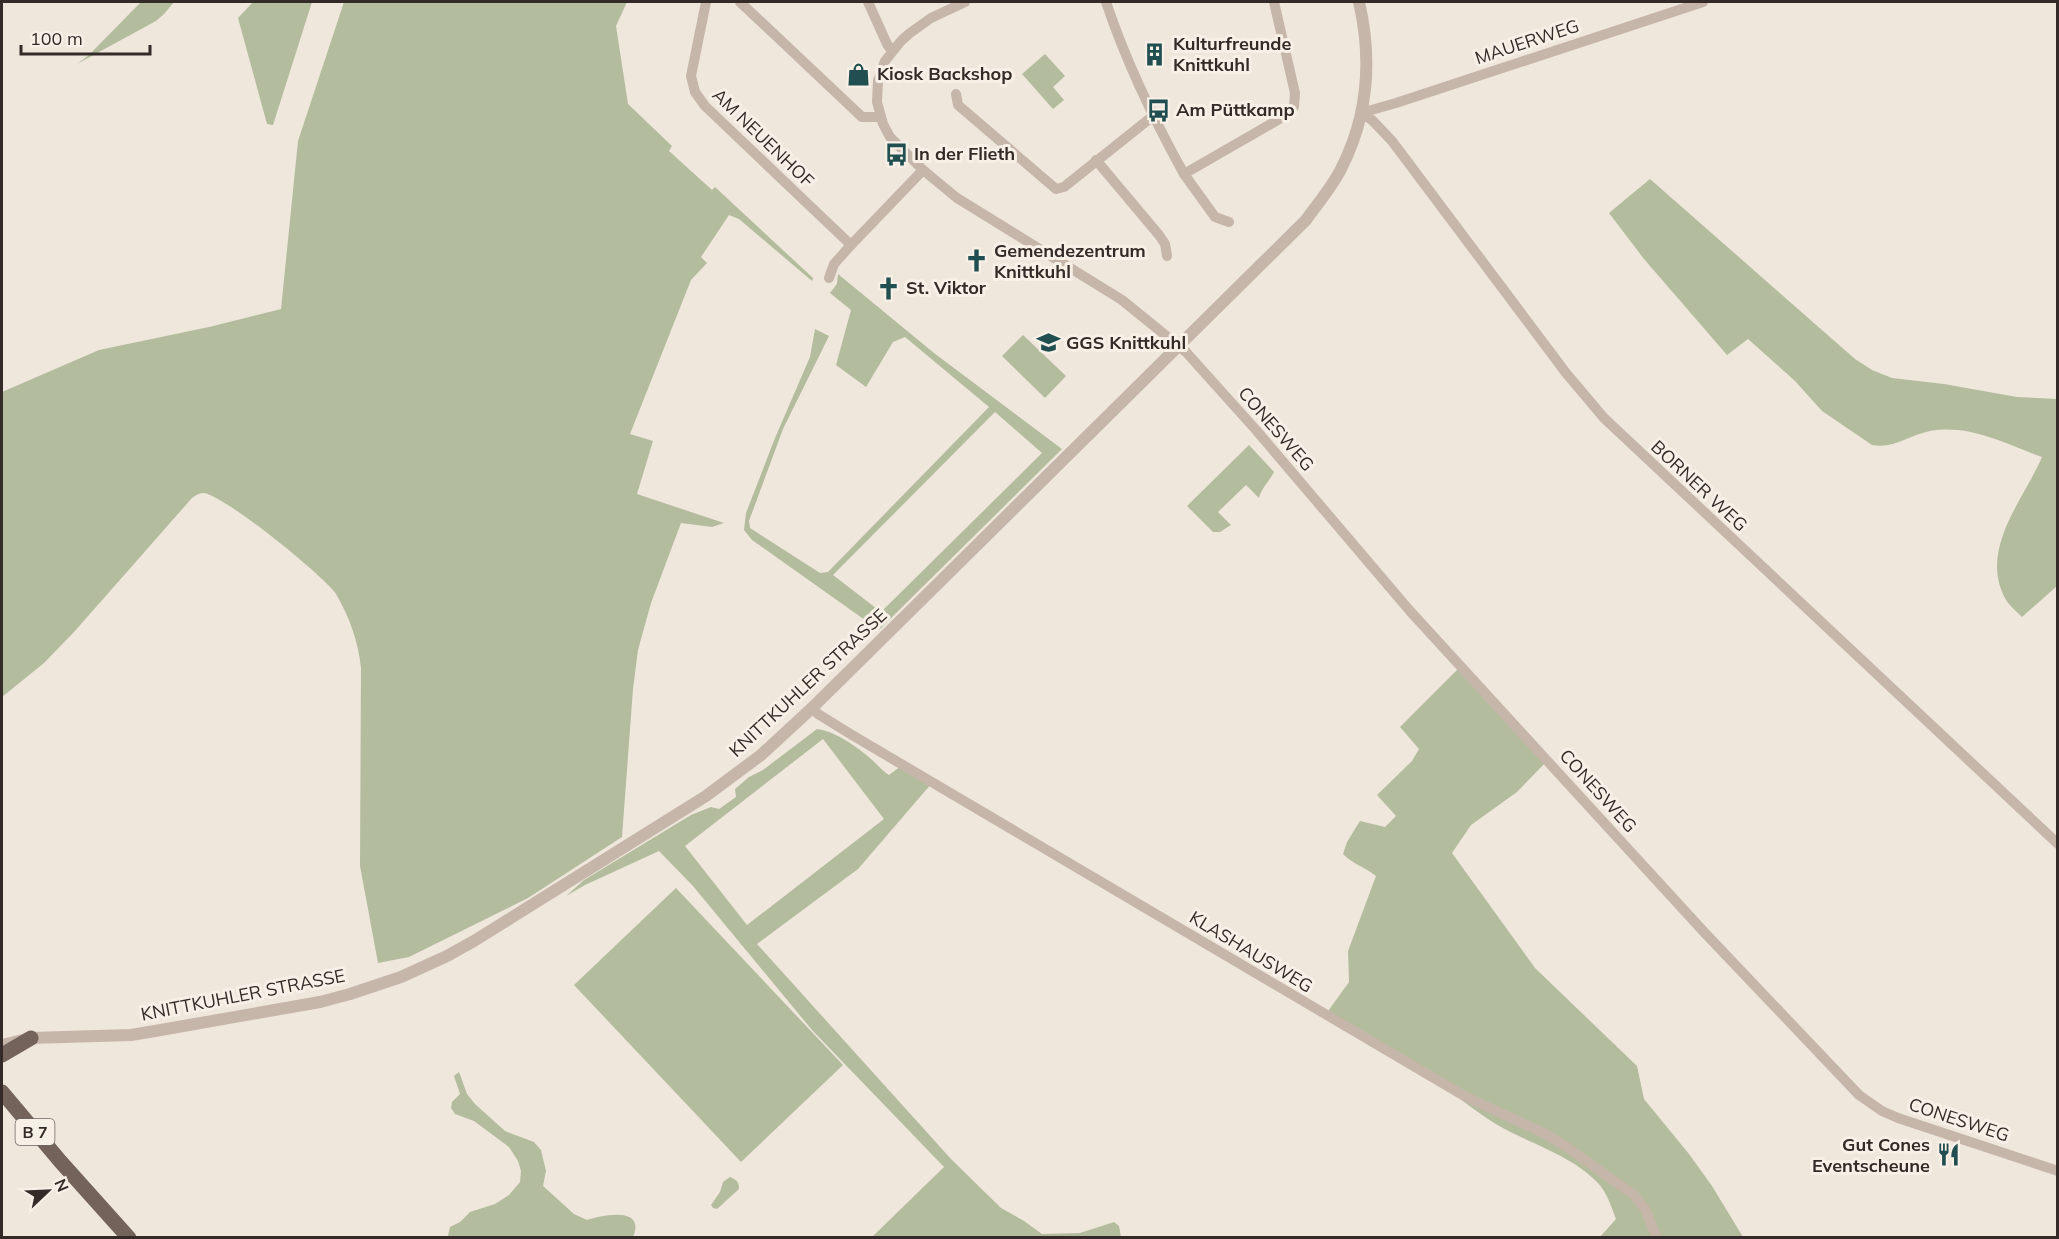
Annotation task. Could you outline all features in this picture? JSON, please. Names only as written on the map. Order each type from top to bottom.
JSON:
[{"type":"main road","points":[[2,1055],[31,1038]]},
{"type":"main road","points":[[2,1082],[2,1090]]},
{"type":"main road","name":"B 7","points":[[2,1090],[60,1161],[129,1238]]},
{"type":"street","name":"AM NEUENHOF","points":[[706,2],[691,76],[695,92],[705,106],[851,245]]},
{"type":"street","points":[[740,2],[862,117],[880,117],[877,102],[878,81],[881,69],[892,51],[919,26],[965,2]]},
{"type":"street","points":[[868,2],[892,51]]},
{"type":"street","points":[[1106,2],[1130,67],[1184,174],[1215,217],[1229,222]]},
{"type":"street","points":[[1184,174],[1288,114],[1294,107],[1294,93],[1274,2]]},
{"type":"street","name":"KNITTKUHLER STRASSE","points":[[2,1045],[31,1038],[131,1035],[284,1009],[350,994],[419,969],[474,941],[706,796],[761,755],[812,708],[1306,220],[1342,169],[1361,113],[1365,92],[1366,56],[1359,2]]},
{"type":"street","name":"MAUERWEG","points":[[1361,113],[1396,104],[1703,2]]},
{"type":"street","points":[[956,94],[958,105],[1056,189],[1064,187],[1153,116]]},
{"type":"street","name":"BORNER WEG","points":[[1361,113],[1372,120],[1392,141],[1566,373],[1604,418],[2058,844]]},
{"type":"street","name":"CONESWEG","points":[[880,117],[890,137],[923,170],[957,198],[1122,300],[1178,344],[1256,430],[1410,611],[1704,932],[1859,1095],[1881,1110],[1899,1118],[2058,1171]]},
{"type":"street","points":[[1096,160],[1159,235],[1165,244],[1167,256]]},
{"type":"street","points":[[829,278],[834,264],[923,170]]},
{"type":"street","name":"KLASHAUSWEG","points":[[812,708],[852,735],[1363,1038],[1466,1097],[1546,1134],[1634,1196],[1645,1209],[1657,1238]]},
{"type":"street","points":[[2,1036],[17,1035],[31,1038]]},
{"type":"green space","points":[[141,2],[174,2],[156,21],[77,64],[89,55]]},
{"type":"green space","points":[[253,2],[312,2],[273,125],[267,124],[238,18]]},
{"type":"green space","points":[[344,2],[627,2],[616,26],[628,104],[672,146],[669,151],[712,190],[715,187],[813,278],[812,281],[739,219],[729,215],[701,257],[707,263],[691,280],[630,434],[653,441],[637,494],[724,523],[712,527],[681,523],[651,603],[638,650],[633,689],[622,837],[528,898],[409,957],[378,963],[360,866],[361,668],[358,648],[349,621],[336,594],[313,571],[252,521],[215,497],[204,493],[193,497],[74,632],[44,663],[2,697],[2,392],[99,350],[281,309],[298,141]]},
{"type":"green space","points":[[1045,54],[1065,76],[1053,87],[1064,100],[1053,109],[1022,74]]},
{"type":"green space","points":[[1650,179],[1855,359],[1872,370],[1892,378],[1944,384],[2017,397],[2057,399],[2057,586],[2022,617],[2006,600],[1999,581],[1997,563],[2006,526],[2042,457],[1987,436],[1959,430],[1930,431],[1887,445],[1872,445],[1822,411],[1795,381],[1748,339],[1727,355],[1644,259],[1609,213]]},
{"type":"green space","points":[[838,274],[934,353],[1062,449],[879,630],[752,540],[744,530],[746,513],[810,357],[815,329],[829,336],[783,429],[749,521],[750,528],[820,573],[828,572],[989,407],[905,337],[893,342],[866,387],[836,365],[851,310],[830,293],[837,284]],"holes":[[[995,412],[1042,453],[881,612],[833,575]]]},
{"type":"green space","points":[[1023,335],[1066,376],[1045,398],[1002,356]]},
{"type":"green space","points":[[1249,445],[1274,472],[1259,498],[1246,485],[1218,512],[1231,525],[1220,532],[1213,532],[1187,506]]},
{"type":"green space","points":[[1458,669],[1545,763],[1517,792],[1471,825],[1452,853],[1535,968],[1637,1066],[1644,1099],[1712,1186],[1743,1237],[1658,1237],[1646,1209],[1569,1147],[1466,1096],[1326,1014],[1349,982],[1348,951],[1376,876],[1343,854],[1347,842],[1360,821],[1385,827],[1396,816],[1377,795],[1412,761],[1419,749],[1400,727]]},
{"type":"green space","points":[[817,729],[838,736],[853,745],[889,775],[901,766],[932,783],[858,869],[757,944],[951,1159],[1001,1208],[1042,1234],[1080,1233],[1114,1222],[1119,1226],[1121,1237],[872,1237],[944,1167],[812,1030],[693,886],[659,851],[566,896],[584,880],[691,815],[711,807],[719,809],[736,797],[735,789],[749,777],[763,770]],"holes":[[[823,739],[884,819],[747,925],[685,846]]]},
{"type":"green space","points":[[676,888],[843,1065],[741,1162],[574,985]]},
{"type":"green space","points":[[459,1072],[467,1094],[475,1104],[505,1131],[534,1142],[541,1150],[546,1171],[543,1186],[574,1214],[587,1220],[612,1215],[628,1217],[634,1221],[633,1237],[449,1237],[450,1227],[460,1222],[470,1212],[495,1204],[509,1195],[520,1182],[521,1171],[509,1147],[474,1121],[455,1114],[451,1108],[452,1102],[460,1094],[454,1076]]},
{"type":"green space","points":[[1458,1097],[1546,1135],[1633,1197],[1656,1237],[1600,1237],[1616,1219],[1606,1195],[1597,1182],[1571,1162],[1504,1129]]},
{"type":"green space","points":[[730,1177],[737,1182],[739,1189],[717,1209],[713,1208],[711,1205],[720,1192],[723,1182]]},
{"type":"place","name":"Kulturfreunde Knittkuhl","points":[[1155,54]]},
{"type":"place","name":"Kiosk Backshop","points":[[859,74]]},
{"type":"place","name":"Am Püttkamp","points":[[1158,110]]},
{"type":"place","name":"In der Flieth","points":[[896,154]]},
{"type":"place","name":"Gemendezentrum Knittkuhl","points":[[976,261]]},
{"type":"place","name":"St. Viktor","points":[[888,288]]},
{"type":"place","name":"GGS Knittkuhl","points":[[1048,343]]},
{"type":"place","name":"Gut Cones Eventscheune","points":[[1948,1155]]}]
